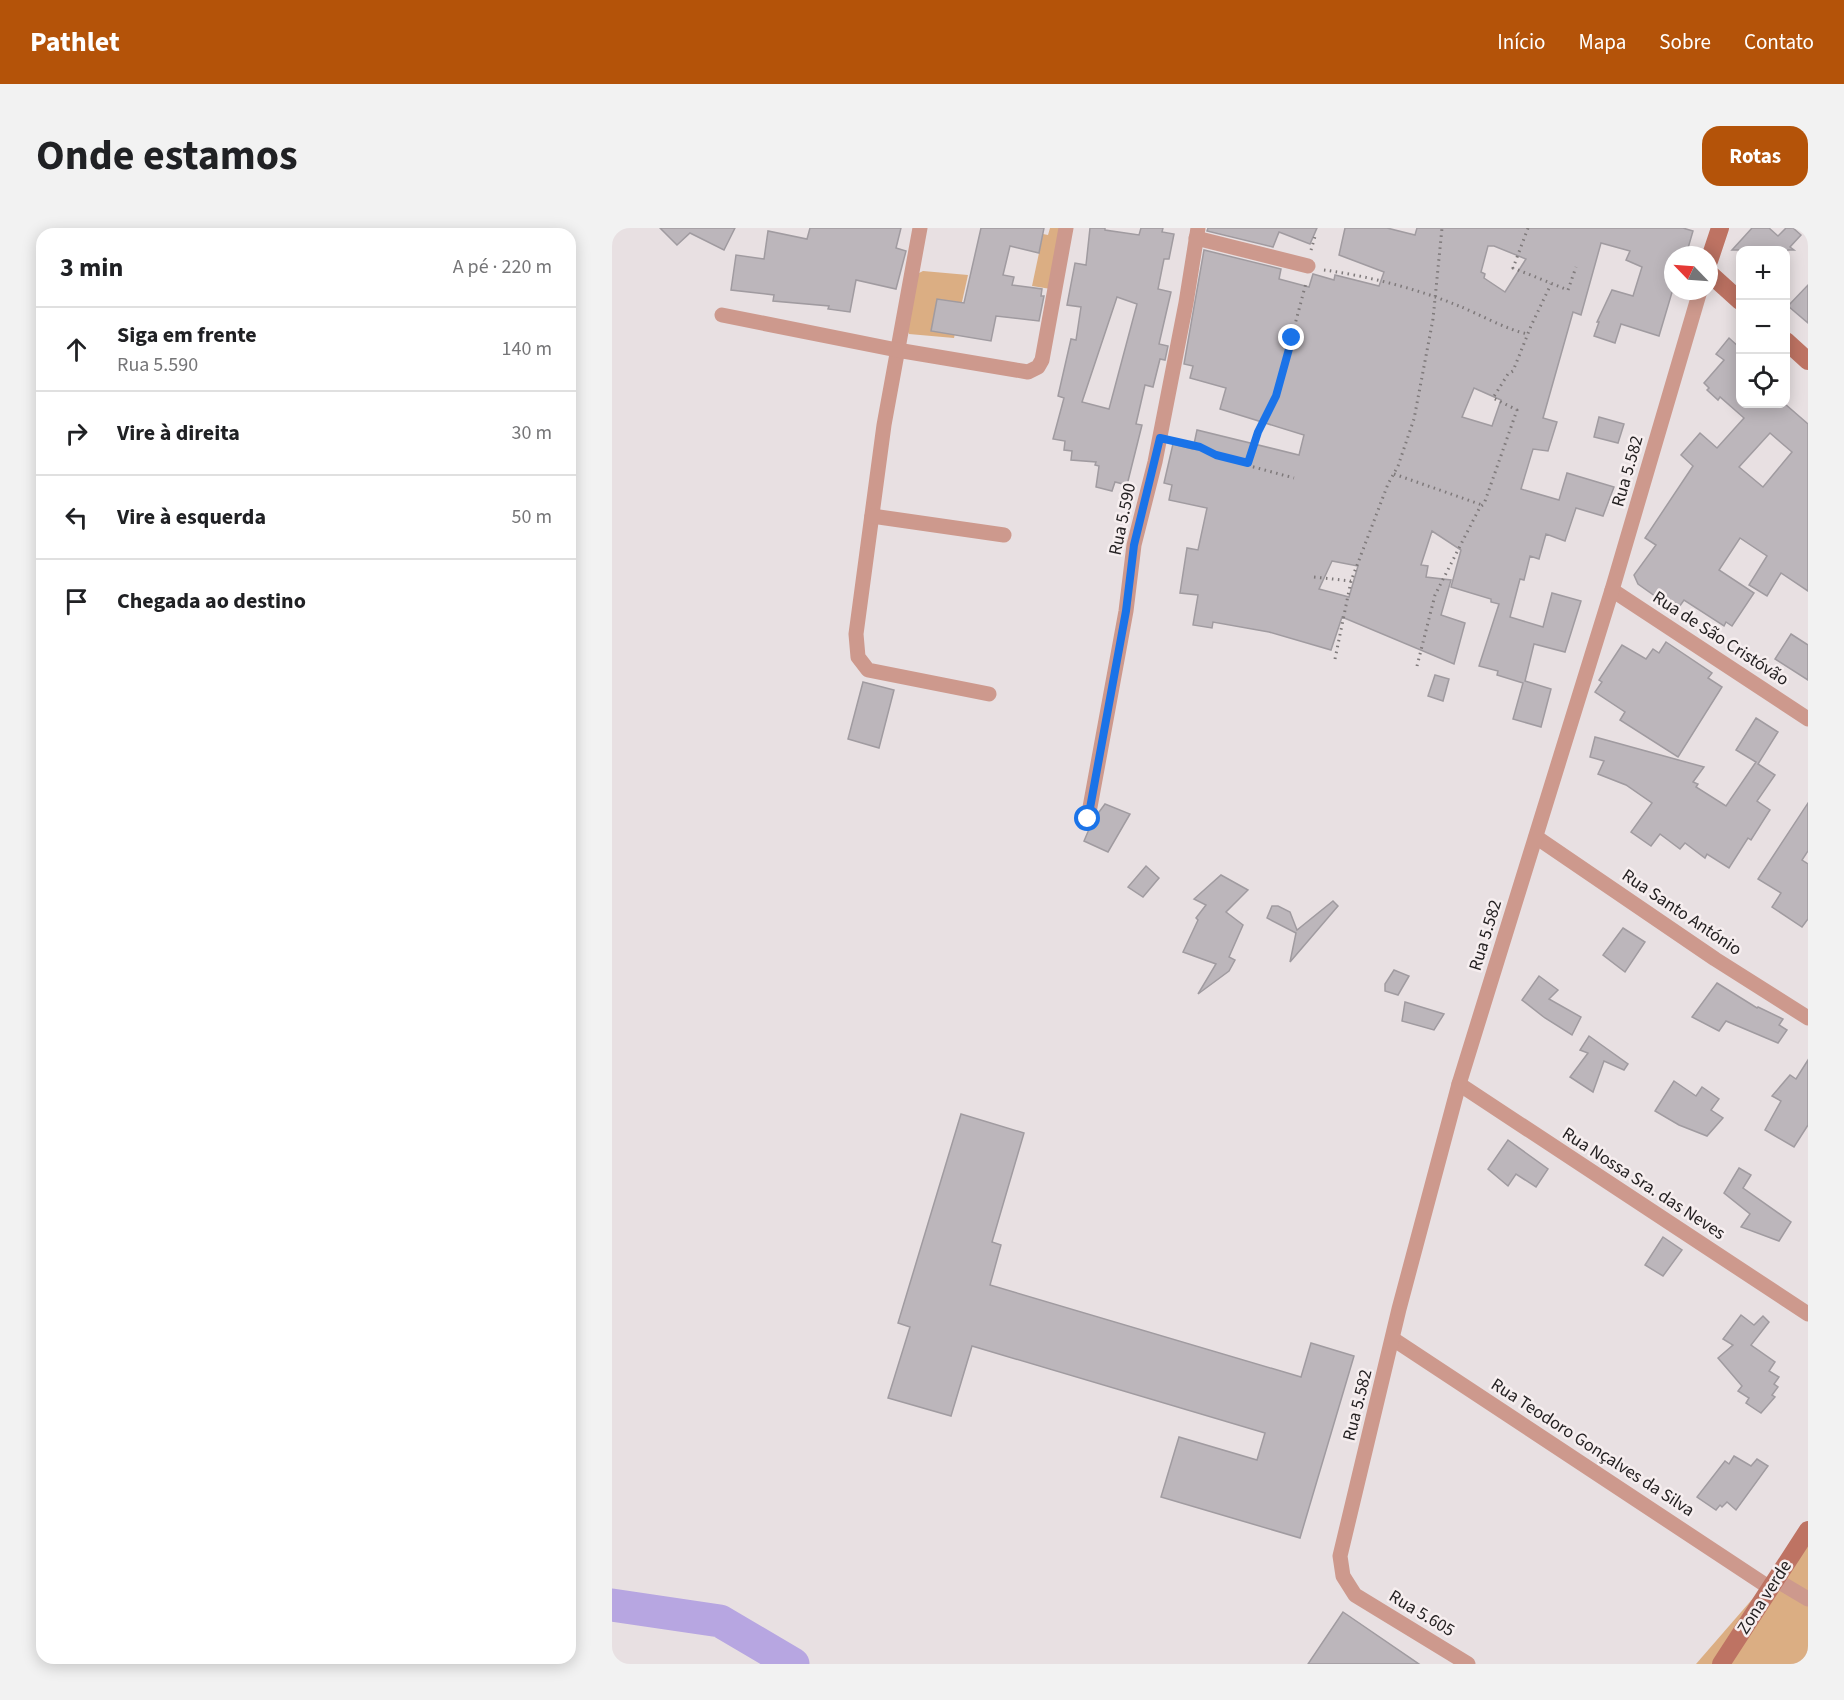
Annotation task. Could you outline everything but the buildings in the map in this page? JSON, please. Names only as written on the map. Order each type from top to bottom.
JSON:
[{"type":"street","points":[[920,228],[884,425],[856,634],[858,657],[868,670],[989,694]]},
{"type":"street","points":[[722,315],[897,350],[1028,372],[1038,368],[1042,360],[1066,228]]},
{"type":"street","points":[[1714,246],[1720,228]]},
{"type":"street","points":[[1197,233],[1308,266]]},
{"type":"street","name":"Rua 5.590","points":[[1088,819],[1126,611],[1134,545],[1160,438],[1197,233]]},
{"type":"street","points":[[1718,281],[1739,300]]},
{"type":"street","name":"Rua 5.582","points":[[1355,1595],[1343,1576],[1340,1556],[1402,1298],[1459,1084],[1612,590],[1697,300]]},
{"type":"street","points":[[1790,346],[1808,362]]},
{"type":"street","points":[[872,516],[1004,535]]},
{"type":"street","name":"Rua de São Cristóvão","points":[[1612,590],[1808,719]]},
{"type":"street","name":"Rua Santo António","points":[[1536,837],[1715,959],[1808,1018]]},
{"type":"street","name":"Rua Nossa Sra. das Neves","points":[[1459,1084],[1808,1314]]},
{"type":"street","name":"Rua Teodoro Gonçalves da Silva","points":[[1393,1339],[1773,1584],[1808,1599]]},
{"type":"street","name":"Zona verde","points":[[1721,1664],[1808,1530]]},
{"type":"street","name":"Rua 5.605","points":[[1355,1595],[1468,1664]]},
{"type":"path","points":[[1335,659],[1351,581],[1414,419],[1428,349],[1442,228]]},
{"type":"path","points":[[1528,228],[1513,268],[1568,290],[1576,267]]},
{"type":"path","points":[[1248,463],[1258,432],[1276,396],[1299,316],[1309,274],[1308,266],[1346,273],[1434,297],[1528,334]]},
{"type":"path","points":[[1418,666],[1435,595],[1482,505],[1517,410],[1492,398],[1508,374],[1513,371],[1551,284]]},
{"type":"path","points":[[1160,438],[1200,447],[1216,455],[1294,478]]},
{"type":"path","points":[[1394,474],[1482,505]]},
{"type":"path","points":[[1314,577],[1351,581]]},
{"type":"shaded area","points":[[1050,228],[1060,228],[1051,289],[1032,286],[1043,234],[1048,235]]},
{"type":"shaded area","points":[[923,271],[968,275],[954,338],[909,334],[906,328],[917,274]]},
{"type":"shaded area","points":[[1808,1535],[1808,1664],[1696,1664]]},
{"type":"waterway","points":[[612,1605],[720,1621],[793,1664]]},
{"type":"route","points":[[1088,819],[1126,611],[1134,545],[1160,438],[1200,447],[1216,455],[1248,463],[1258,432],[1276,396],[1292,338]]}]
